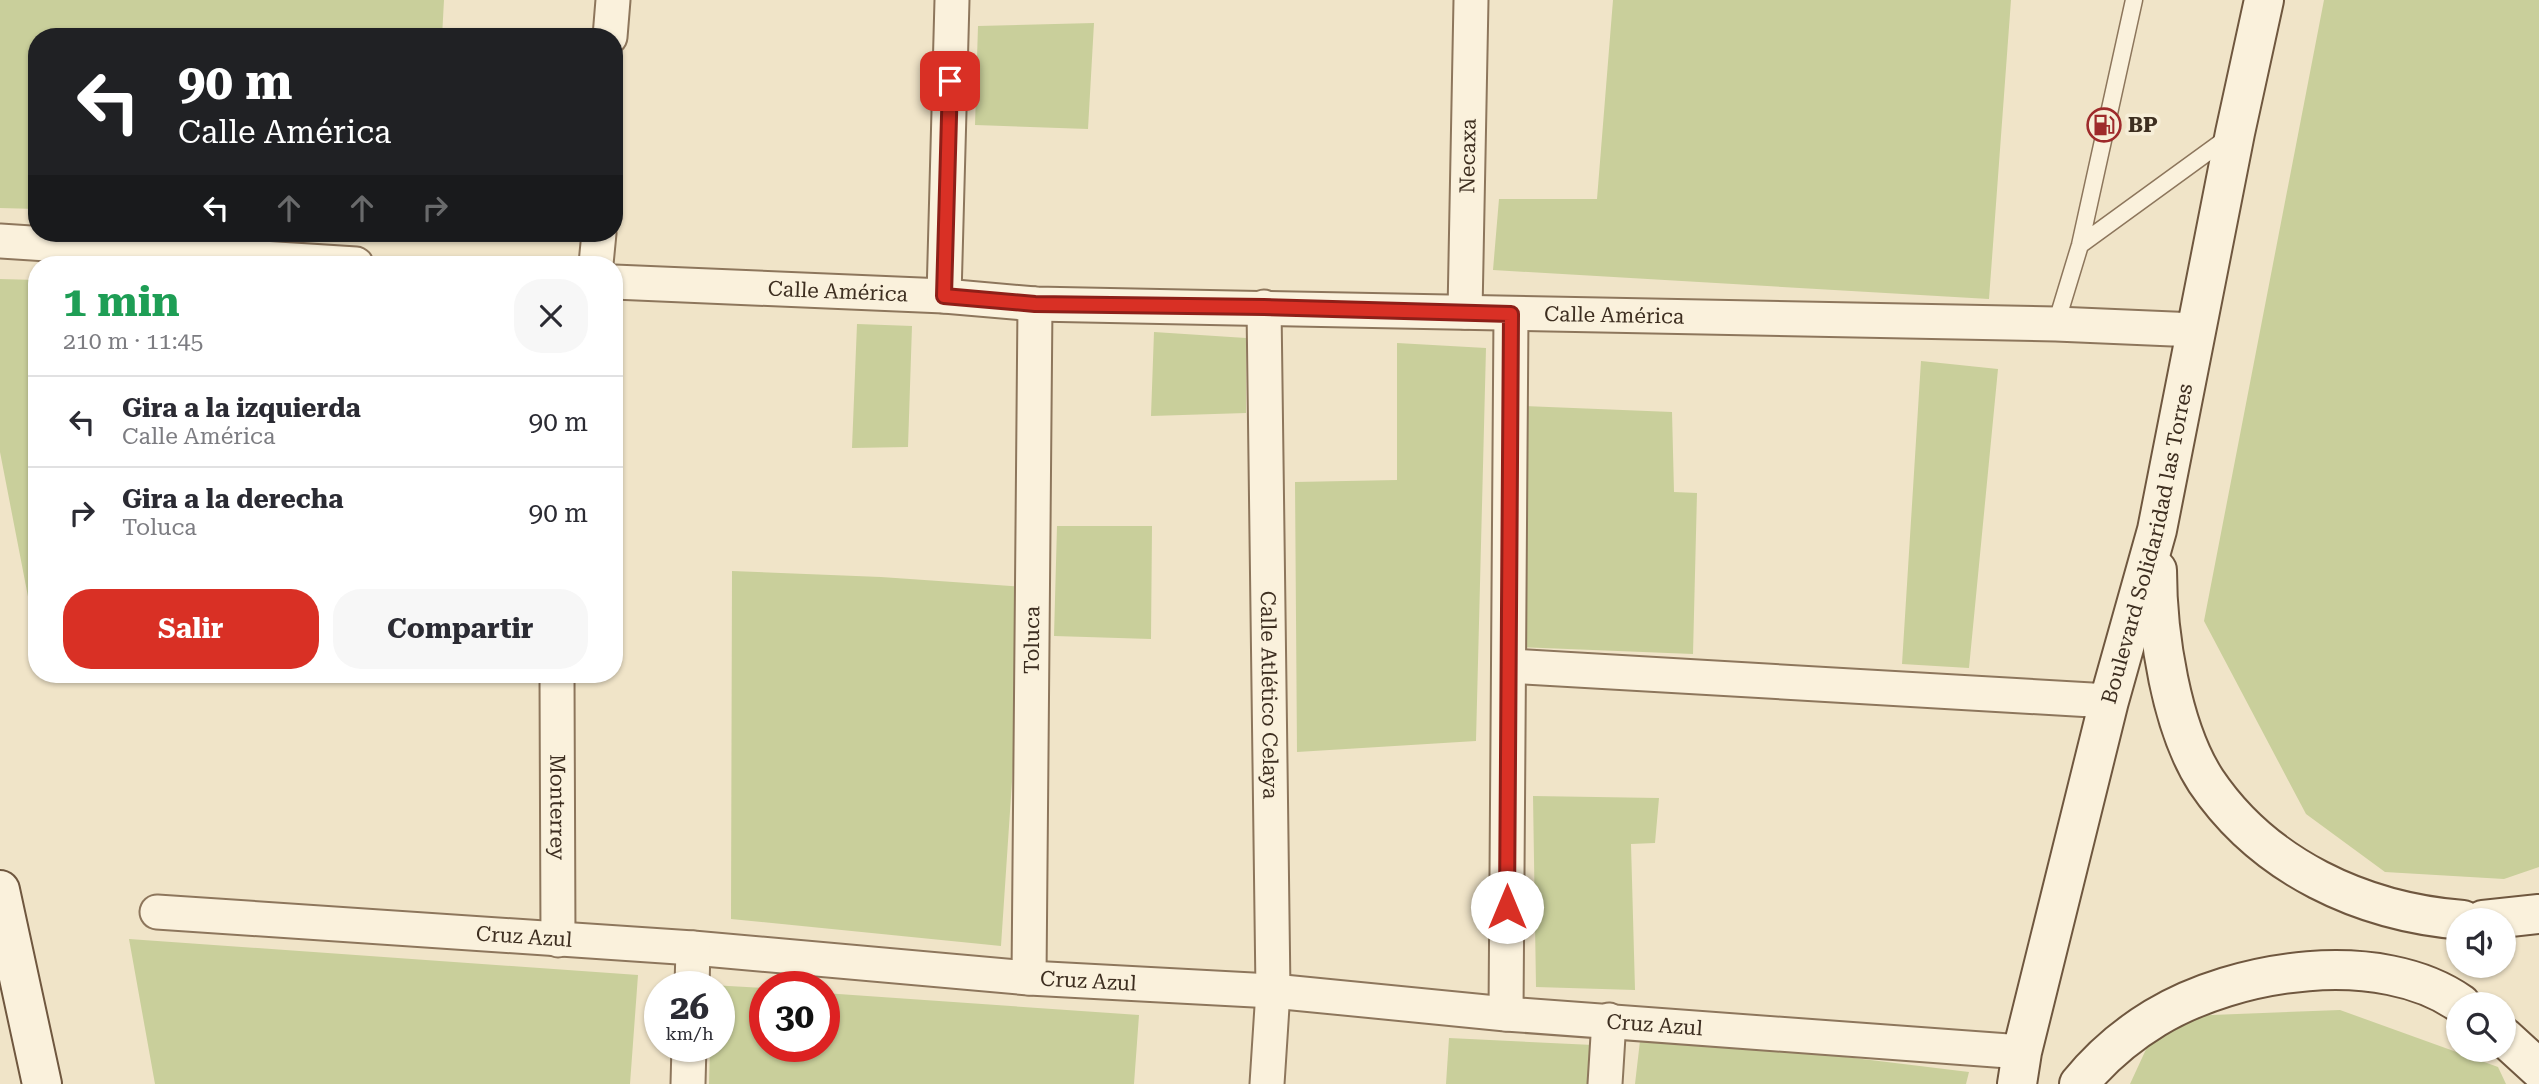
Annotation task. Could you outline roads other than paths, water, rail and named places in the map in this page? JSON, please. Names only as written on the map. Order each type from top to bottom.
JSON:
[{"type":"main road","name":"Boulevard Solidaridad las Torres","points":[[2020,1068],[2109,701],[2157,530],[2235,133],[2264,0]]},
{"type":"main road","points":[[2157,530],[2159,623],[2173,699],[2189,747],[2212,789],[2233,815],[2266,845],[2302,871],[2383,907],[2446,919]]},
{"type":"main road","points":[[0,890],[42,1084]]},
{"type":"main road","points":[[2516,916],[2539,914]]},
{"type":"main road","points":[[2079,1084],[2124,1039],[2156,1017],[2201,996],[2247,982],[2336,970],[2385,974],[2427,986],[2446,996]]},
{"type":"main road","points":[[2516,1048],[2539,1069]]},
{"type":"street","points":[[610,28],[612,0]]},
{"type":"street","points":[[944,296],[952,0]]},
{"type":"street","name":"Necaxa","points":[[1465,312],[1471,0]]},
{"type":"street","points":[[0,241],[232,256]]},
{"type":"street","name":"Calle América","points":[[623,282],[944,296],[1035,304],[2056,324],[2196,330]]},
{"type":"street","name":"Toluca","points":[[1029,978],[1035,304]]},
{"type":"street","name":"Calle Atlético Celaya","points":[[1264,307],[1273,991],[1267,1084]]},
{"type":"street","points":[[1506,1014],[1511,314]]},
{"type":"street","points":[[1509,666],[2109,701]]},
{"type":"street","name":"Monterrey","points":[[557,683],[558,940]]},
{"type":"street","name":"Cruz Azul","points":[[156,912],[694,948],[1029,978],[1273,991],[1506,1014],[1609,1020],[2020,1068]]},
{"type":"street","points":[[693,971],[694,948]]},
{"type":"street","points":[[1605,1084],[1609,1020]]},
{"type":"street","points":[[688,1084],[689,1062]]},
{"type":"lane","points":[[2056,324],[2080,245],[2134,0]]},
{"type":"lane","points":[[2080,245],[2235,133]]},
{"type":"place","name":"BP","points":[[2104,125]]}]
